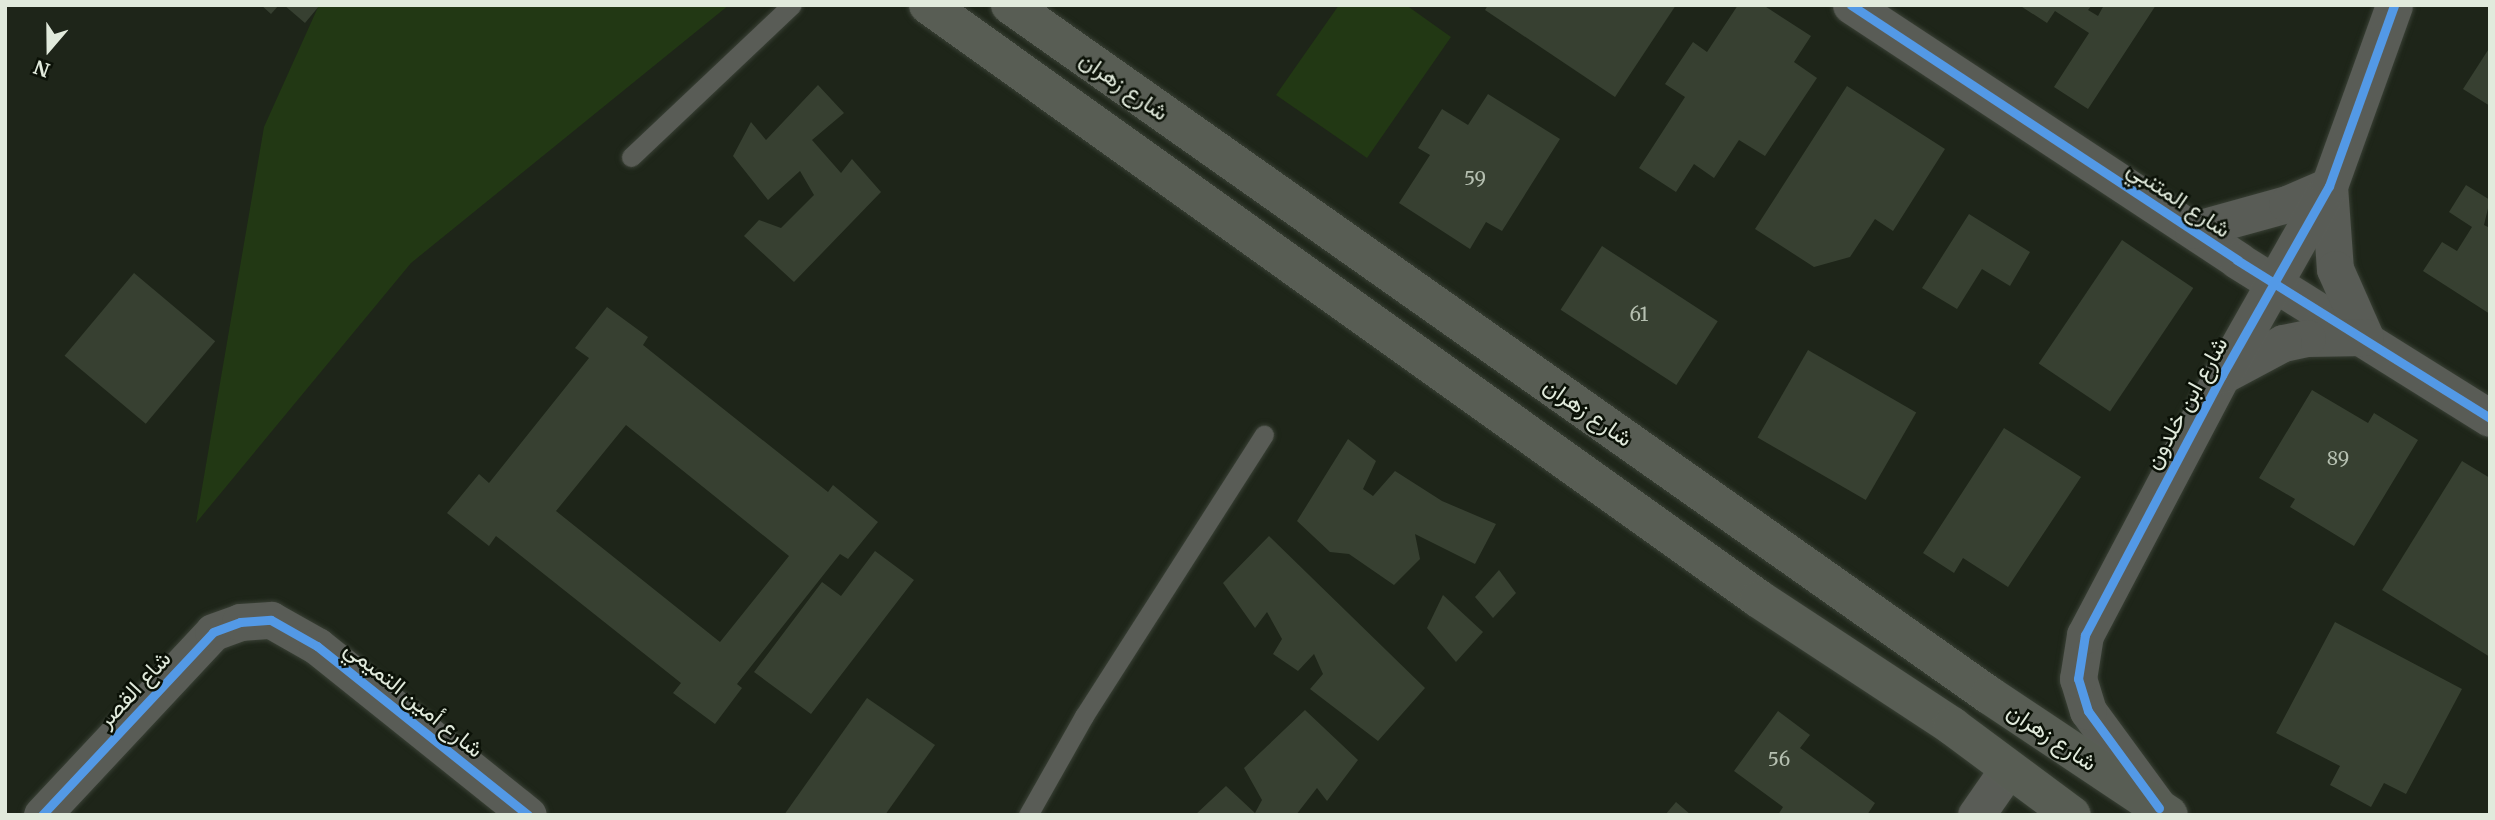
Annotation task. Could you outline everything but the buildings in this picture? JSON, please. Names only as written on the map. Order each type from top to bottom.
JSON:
[{"type":"main road","name":"شارع زهران","points":[[928,5],[1759,599],[1952,726],[2072,815]]},
{"type":"main road","name":"شارع زهران","points":[[1010,5],[1989,695],[2164,812]]},
{"type":"street","name":"شارع المتنبي","points":[[1851,5],[2275,285],[2365,337],[2490,418]]},
{"type":"street","name":"شارع ابن خلدون","points":[[2164,812],[2088,710],[2078,665],[2090,624],[2222,375],[2329,186],[2394,5]]},
{"type":"street","points":[[2193,230],[2287,204],[2329,186],[2335,269],[2365,337],[2307,338],[2283,344],[2222,375]]},
{"type":"street","name":"شاع القصر","points":[[42,815],[213,632],[240,622],[271,620]]},
{"type":"street","name":"شارع أمين التميمي","points":[[271,620],[317,646],[528,815]]},
{"type":"street","points":[[1976,815],[2008,769]]},
{"type":"lane","points":[[631,157],[792,5]]},
{"type":"lane","points":[[1028,815],[1084,716],[1264,435]]},
{"type":"green space","points":[[319,5],[729,5],[411,263],[196,523],[264,127]]},
{"type":"green space","points":[[1339,5],[1406,5],[1451,37],[1367,158],[1276,95]]},
{"type":"cycle path","points":[[1851,5],[2237,260],[2490,418]]},
{"type":"cycle path","points":[[2159,808],[2088,711],[2078,679],[2085,635],[2222,375],[2329,186],[2394,5]]},
{"type":"cycle path","points":[[42,815],[213,632],[240,622],[271,620],[317,646],[528,815]]}]
